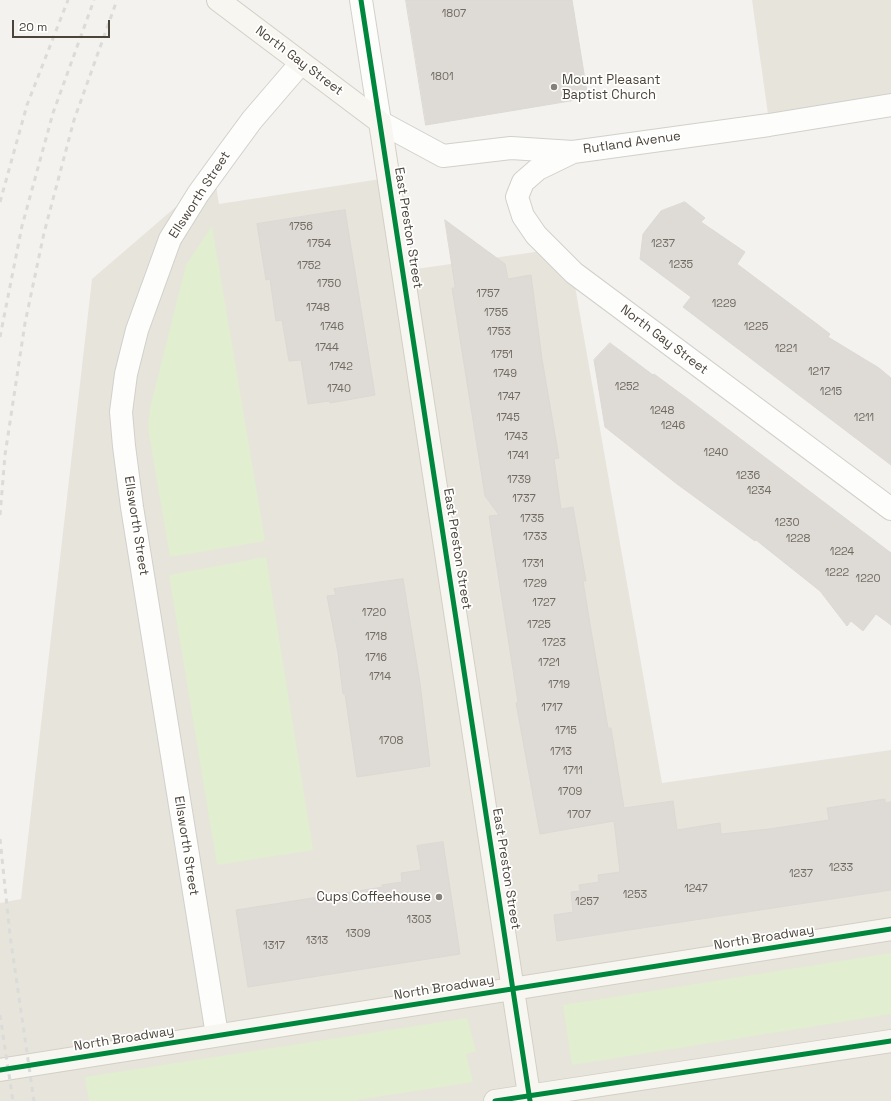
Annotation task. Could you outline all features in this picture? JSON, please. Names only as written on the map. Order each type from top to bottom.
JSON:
[{"type":"main road","name":"North Gay Street","points":[[218,0],[380,122]]},
{"type":"main road","name":"East Preston Street","points":[[380,122],[530,1099]]},
{"type":"main road","name":"North Broadway","points":[[0,1070],[891,929]]},
{"type":"main road","points":[[495,1101],[530,1099],[891,1041]]},
{"type":"street","name":"East Preston Street","points":[[361,0],[380,122]]},
{"type":"street","name":"Ellsworth Street","points":[[217,1035],[132,507],[121,412],[126,374],[137,330],[170,239],[198,194],[248,126],[301,63]]},
{"type":"street","name":"Rutland Avenue","points":[[380,122],[444,156],[511,148],[573,152],[769,125],[891,105]]},
{"type":"street","name":"North Gay Street","points":[[573,152],[538,169],[523,182],[517,197],[523,216],[536,235],[574,272],[891,509]]},
{"type":"shaded area","points":[[752,0],[891,0],[891,112],[770,129]]},
{"type":"shaded area","points":[[214,174],[219,204],[387,178],[402,271],[549,250],[572,269],[662,783],[891,750],[891,1101],[0,1101],[0,903],[21,899],[92,279]]},
{"type":"green space","points":[[212,226],[265,541],[170,557],[148,428],[150,408],[186,265]]},
{"type":"green space","points":[[266,557],[313,850],[217,865],[169,575]]},
{"type":"green space","points":[[891,953],[891,1014],[572,1065],[563,1005]]},
{"type":"green space","points":[[467,1018],[476,1051],[466,1054],[473,1082],[351,1101],[89,1101],[85,1077]]},
{"type":"building","points":[[406,0],[572,0],[588,98],[426,125]]},
{"type":"building","points":[[685,202],[705,218],[701,222],[745,252],[737,264],[830,334],[828,337],[879,368],[891,378],[891,465],[683,307],[691,297],[640,259],[643,234],[661,211]]},
{"type":"building","points":[[345,210],[375,395],[330,403],[329,401],[308,404],[301,360],[289,361],[282,320],[276,321],[270,279],[266,280],[257,224]]},
{"type":"building","points":[[445,220],[505,264],[508,279],[531,275],[542,359],[559,458],[554,459],[561,509],[573,507],[586,581],[583,581],[591,630],[608,728],[611,728],[624,808],[673,801],[677,830],[720,823],[721,834],[769,829],[829,820],[827,808],[885,799],[885,803],[891,802],[891,890],[557,941],[554,915],[573,912],[571,892],[580,891],[579,885],[599,882],[598,875],[620,872],[614,821],[540,834],[516,703],[518,702],[489,516],[499,515],[485,496],[452,288],[455,288]]},
{"type":"building","points":[[610,343],[688,399],[891,553],[891,625],[876,614],[863,631],[851,621],[847,626],[820,591],[756,540],[755,541],[677,484],[605,427],[594,360]]},
{"type":"building","points":[[403,579],[420,683],[430,766],[357,777],[345,694],[343,694],[338,653],[327,596],[336,595],[334,589]]},
{"type":"building","points":[[443,842],[460,954],[248,987],[236,910],[383,887],[382,885],[402,882],[401,873],[421,870],[417,846]]},
{"type":"railway","points":[[0,202],[27,105],[68,0]]},
{"type":"railway","points":[[0,337],[22,226],[53,113],[94,0]]},
{"type":"railway","points":[[0,515],[5,455],[25,323],[44,233],[74,120],[117,0]]},
{"type":"railway","points":[[0,839],[10,935],[34,1101]]},
{"type":"railway","points":[[0,1015],[13,1101]]},
{"type":"cycle path","points":[[361,0],[530,1101]]},
{"type":"cycle path","points":[[0,1070],[891,929]]},
{"type":"cycle path","points":[[495,1101],[891,1041]]},
{"type":"place","name":"Mount Pleasant Baptist Church","points":[[554,87]]},
{"type":"place","name":"Cups Coffeehouse","points":[[439,897]]}]
